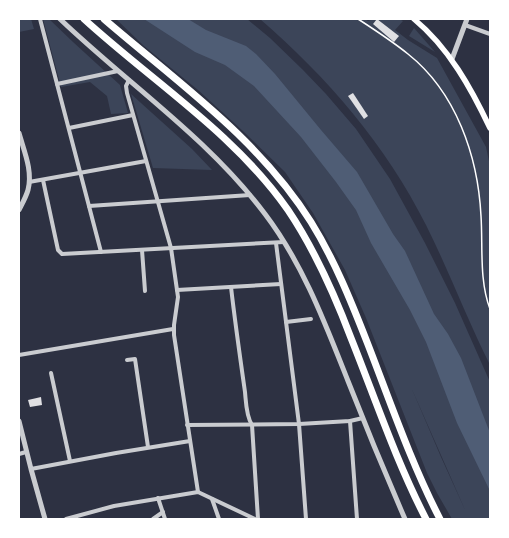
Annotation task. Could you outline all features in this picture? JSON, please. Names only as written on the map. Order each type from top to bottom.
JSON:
[{"type":"highway","points":[[84,19],[230,144],[260,175],[291,216],[308,241],[332,289],[405,474],[426,519]]},
{"type":"highway","points":[[104,19],[233,128],[276,173],[311,222],[342,281],[414,461],[440,519]]},
{"type":"main road","points":[[414,19],[435,38],[452,59],[490,127]]},
{"type":"street","points":[[40,19],[101,252]]},
{"type":"street","points":[[60,19],[216,158],[250,195],[284,242],[314,297],[405,519]]},
{"type":"street","points":[[452,59],[467,19]]},
{"type":"street","points":[[465,25],[490,34]]},
{"type":"street","points":[[57,84],[118,71]]},
{"type":"street","points":[[129,80],[126,90],[171,248],[177,290],[177,304],[173,329],[198,492]]},
{"type":"street","points":[[69,128],[133,115]]},
{"type":"street","points":[[19,133],[28,165],[29,182],[26,195],[19,210]]},
{"type":"street","points":[[29,182],[146,161]]},
{"type":"street","points":[[43,180],[58,250],[60,253],[284,242]]},
{"type":"street","points":[[89,206],[250,195]]},
{"type":"street","points":[[276,243],[299,424],[306,519]]},
{"type":"street","points":[[142,250],[145,291]]},
{"type":"street","points":[[177,290],[281,284]]},
{"type":"street","points":[[231,287],[247,405],[250,422],[252,425],[258,519]]},
{"type":"street","points":[[286,322],[312,319]]},
{"type":"street","points":[[19,355],[173,329]]},
{"type":"street","points":[[127,360],[135,359],[148,447]]},
{"type":"street","points":[[51,373],[70,461]]},
{"type":"street","points":[[187,425],[299,424],[350,421],[363,418]]},
{"type":"street","points":[[19,421],[45,519]]},
{"type":"street","points":[[350,421],[357,519]]},
{"type":"street","points":[[31,469],[148,447],[190,441]]},
{"type":"street","points":[[19,454],[26,452]]},
{"type":"street","points":[[66,519],[114,506],[198,492],[255,519]]},
{"type":"street","points":[[158,498],[165,519]]},
{"type":"street","points":[[212,499],[219,519]]},
{"type":"street","points":[[152,519],[162,512]]},
{"type":"path","points":[[358,19],[408,54],[427,72],[444,95],[458,119],[468,143],[476,172],[480,204],[482,266],[485,293],[490,309]]},
{"type":"shaded area","points":[[386,18],[396,19],[403,21],[395,30],[437,58],[486,147],[490,166],[490,365],[426,225],[393,167],[353,114],[309,64],[260,19],[365,19],[368,21]]},
{"type":"shaded area","points":[[19,19],[31,19],[34,29],[19,32]]},
{"type":"shaded area","points":[[43,19],[49,19],[120,85],[128,113],[111,114],[107,96],[90,82],[61,87]]},
{"type":"shaded area","points":[[116,19],[247,19],[270,38],[303,70],[356,129],[390,179],[425,243],[455,303],[490,382],[490,519],[452,519],[427,473],[366,318],[345,270],[313,213],[285,172],[198,90],[144,46]],"holes":[[[411,387],[466,512],[441,457]]]},
{"type":"shaded area","points":[[144,19],[188,19],[206,30],[246,46],[275,74],[357,172],[393,234],[405,251],[434,314],[448,334],[461,358],[490,433],[490,491],[457,423],[426,342],[410,310],[371,243],[356,210],[336,182],[301,137],[254,86],[225,65],[195,52]]},
{"type":"shaded area","points":[[414,28],[435,52],[409,36]]},
{"type":"shaded area","points":[[131,94],[192,149],[212,170],[153,168]]},
{"type":"building","points":[[377,19],[399,36],[394,42],[373,24]]},
{"type":"building","points":[[353,93],[368,116],[364,119],[348,96]]},
{"type":"building","points":[[41,397],[42,405],[30,407],[28,400]]}]
